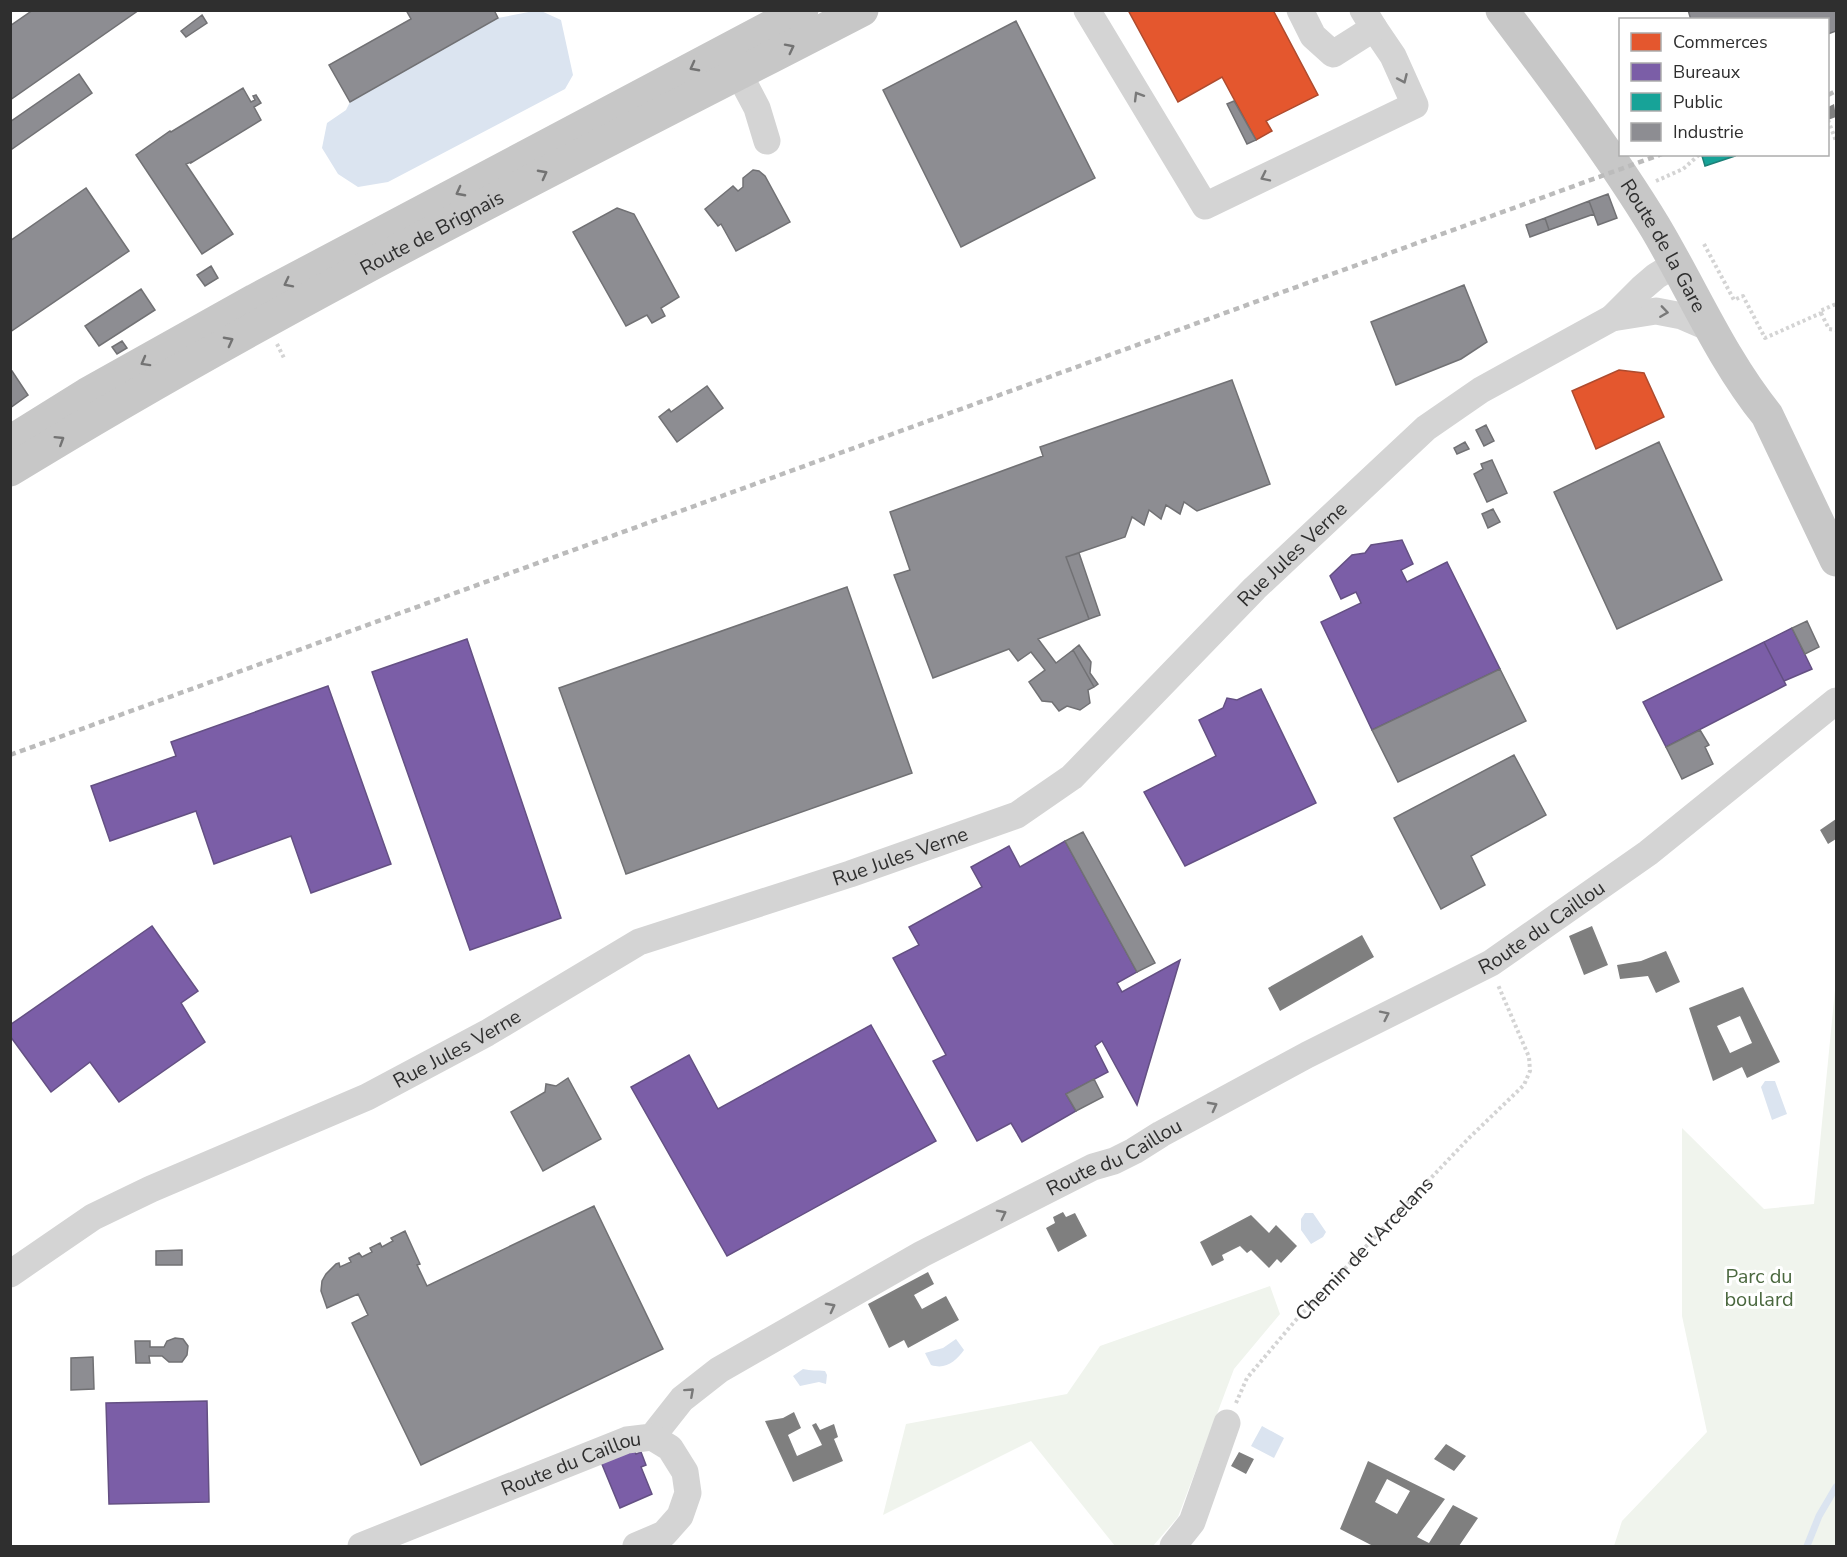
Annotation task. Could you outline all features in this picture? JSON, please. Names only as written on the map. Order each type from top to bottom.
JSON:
[{"type":"main road","name":"Route de Brignais","points":[[10,470],[227,342],[602,143],[732,62],[802,10]]},
{"type":"main road","name":"Route de Brignais","points":[[10,442],[87,394],[255,300],[732,62],[862,10]]},
{"type":"main road","name":"Route de la Gare","points":[[1502,10],[1555,81],[1635,196],[1752,397],[1767,415]]},
{"type":"main road","name":"Route de la Gare","points":[[1555,81],[1594,117],[1619,146]]},
{"type":"main road","name":"Route de la Gare","points":[[1628,156],[1649,184],[1693,254],[1759,377],[1767,415],[1836,560]]},
{"type":"street","points":[[1087,10],[1205,206],[1415,105],[1393,56],[1369,19],[1333,54],[1313,36],[1300,10]]},
{"type":"street","points":[[732,62],[757,108],[767,141]]},
{"type":"street","name":"Rue Jules Verne","points":[[10,1274],[93,1217],[367,1097],[487,1033],[639,942],[860,870],[1017,815],[1072,777],[1255,588],[1426,428],[1481,390],[1612,318],[1656,276],[1676,264]]},
{"type":"street","points":[[1612,318],[1656,311],[1682,316],[1712,329]]},
{"type":"street","name":"Route du Caillou","points":[[361,1546],[627,1440],[652,1437],[668,1414],[698,1384],[785,1331],[922,1254],[1093,1167],[1114,1161],[1134,1151],[1306,1055],[1491,963],[1648,853],[1828,708]]},
{"type":"street","points":[[1173,1546],[1192,1522],[1227,1423]]},
{"type":"street","points":[[636,1546],[664,1534],[680,1516],[688,1493],[685,1472],[670,1448],[652,1437]]},
{"type":"path","points":[[1829,125],[1836,141]]},
{"type":"path","points":[[1649,184],[1683,169],[1698,156]]},
{"type":"path","points":[[1704,244],[1734,300],[1743,296],[1765,338],[1821,313],[1820,311],[1836,303]]},
{"type":"path","points":[[1821,313],[1828,329],[1836,330]]},
{"type":"path","name":"Chemin de l'Arcelans","points":[[1227,1423],[1246,1377],[1295,1321],[1469,1138],[1524,1085],[1530,1071],[1529,1057],[1502,997],[1491,963]]},
{"type":"green space","name":"Parc du boulard","points":[[1836,980],[1836,1546],[1614,1546],[1622,1521],[1707,1432],[1682,1316],[1682,1128],[1764,1209],[1814,1204]]},
{"type":"green space","points":[[1270,1286],[1280,1314],[1234,1369],[1178,1517],[1153,1546],[1115,1546],[1031,1441],[883,1515],[906,1424],[1067,1394],[1100,1346]]},
{"type":"shaded area","points":[[539,10],[561,20],[573,75],[565,89],[388,182],[358,187],[338,174],[322,148],[327,123],[346,110],[350,102],[498,18]]},
{"type":"shaded area","points":[[1765,1081],[1775,1081],[1787,1114],[1772,1120],[1761,1087]]},
{"type":"shaded area","points":[[1305,1213],[1313,1213],[1326,1232],[1323,1237],[1311,1244],[1301,1230],[1301,1219]]},
{"type":"shaded area","points":[[956,1339],[964,1350],[958,1358],[950,1364],[931,1365],[925,1353],[943,1348]]},
{"type":"shaded area","points":[[803,1369],[825,1371],[826,1384],[819,1382],[800,1386],[793,1376]]},
{"type":"shaded area","points":[[1262,1426],[1284,1438],[1274,1458],[1251,1446]]},
{"type":"building: Commerces","points":[[1128,10],[1273,10],[1318,95],[1266,121],[1272,131],[1256,140],[1222,77],[1178,102]]},
{"type":"building: Commerces","points":[[1619,370],[1644,373],[1664,417],[1596,449],[1572,391]]},
{"type":"building: Bureaux","points":[[1402,540],[1413,564],[1401,570],[1407,582],[1447,562],[1500,669],[1372,730],[1321,622],[1361,603],[1356,592],[1341,599],[1330,576],[1352,555],[1365,553],[1371,545]]},
{"type":"building: Bureaux","points":[[1792,628],[1812,669],[1784,681],[1764,642]]},
{"type":"building: Bureaux","points":[[467,639],[561,918],[470,950],[372,672]]},
{"type":"building: Bureaux","points":[[1764,642],[1786,685],[1666,747],[1643,702]]},
{"type":"building: Bureaux","points":[[328,686],[391,864],[311,893],[291,836],[214,864],[196,811],[110,841],[91,786],[176,756],[171,742]]},
{"type":"building: Bureaux","points":[[1261,689],[1316,803],[1185,866],[1144,792],[1216,756],[1199,720],[1223,708],[1227,698],[1237,700]]},
{"type":"building: Bureaux","points":[[1065,841],[1137,972],[1117,983],[1122,992],[1180,960],[1137,1105],[1102,1041],[1095,1046],[1108,1072],[1066,1094],[1076,1111],[1022,1142],[1011,1123],[977,1141],[933,1061],[946,1055],[893,958],[919,945],[909,927],[982,887],[971,867],[1009,846],[1020,867]]},
{"type":"building: Bureaux","points":[[152,926],[198,991],[181,1003],[205,1042],[119,1102],[90,1062],[51,1092],[10,1036],[10,1025]]},
{"type":"building: Bureaux","points":[[871,1025],[936,1141],[727,1256],[631,1087],[689,1055],[718,1109]]},
{"type":"building: Bureaux","points":[[207,1401],[209,1502],[109,1504],[106,1403]]},
{"type":"building: Bureaux","points":[[634,1450],[636,1454],[641,1452],[646,1465],[641,1467],[652,1494],[620,1508],[601,1462]]},
{"type":"building: Public","points":[[1702,156],[1735,156],[1705,166]]},
{"type":"building: Industrie","points":[[33,10],[139,10],[10,100],[10,26]]},
{"type":"building: Industrie","points":[[406,10],[494,10],[498,18],[350,102],[329,65],[411,19]]},
{"type":"building: Industrie","points":[[1688,10],[1836,10],[1836,31],[1829,34],[1829,18],[1690,18]]},
{"type":"building: Industrie","points":[[202,15],[207,23],[186,37],[181,31]]},
{"type":"building: Industrie","points":[[1016,21],[1095,178],[961,247],[883,90]]},
{"type":"building: Industrie","points":[[79,74],[92,93],[12,149],[10,147],[10,122]]},
{"type":"building: Industrie","points":[[243,88],[251,102],[255,100],[253,96],[256,95],[261,103],[254,107],[261,120],[186,164],[233,234],[202,254],[136,155],[170,131]]},
{"type":"building: Industrie","points":[[1234,101],[1256,140],[1247,144],[1227,104]]},
{"type":"building: Industrie","points":[[753,170],[765,176],[790,222],[736,251],[721,224],[718,226],[705,209],[733,186],[738,191],[743,187],[743,178]]},
{"type":"building: Industrie","points":[[86,188],[129,251],[10,332],[10,241]]},
{"type":"building: Industrie","points":[[1608,194],[1617,218],[1598,225],[1589,201]]},
{"type":"building: Industrie","points":[[1589,201],[1594,214],[1549,230],[1545,218]]},
{"type":"building: Industrie","points":[[617,208],[634,214],[679,297],[661,308],[665,316],[652,323],[647,315],[626,326],[573,232]]},
{"type":"building: Industrie","points":[[1545,218],[1549,230],[1530,237],[1526,225]]},
{"type":"building: Industrie","points":[[211,266],[218,278],[205,286],[197,275]]},
{"type":"building: Industrie","points":[[1464,285],[1487,342],[1461,359],[1396,385],[1371,322]]},
{"type":"building: Industrie","points":[[141,289],[155,310],[99,346],[85,326]]},
{"type":"building: Industrie","points":[[122,341],[127,348],[117,354],[112,347]]},
{"type":"building: Industrie","points":[[12,371],[28,395],[10,408],[10,372]]},
{"type":"building: Industrie","points":[[1232,380],[1270,484],[1197,511],[1184,502],[1180,514],[1166,505],[1161,519],[1149,510],[1144,525],[1132,517],[1125,537],[1066,557],[1089,619],[1038,639],[1056,663],[1073,650],[1094,687],[1088,690],[1090,703],[1080,710],[1067,706],[1059,711],[1052,702],[1042,701],[1029,682],[1045,670],[1031,652],[1018,661],[1009,649],[933,678],[894,575],[910,570],[890,512],[1043,456],[1040,447]]},
{"type":"building: Industrie","points":[[707,386],[723,408],[677,442],[659,417],[669,409],[671,412]]},
{"type":"building: Industrie","points":[[1486,425],[1494,441],[1484,446],[1476,430]]},
{"type":"building: Industrie","points":[[1465,442],[1469,449],[1457,454],[1454,448]]},
{"type":"building: Industrie","points":[[1659,442],[1722,580],[1617,629],[1554,492]]},
{"type":"building: Industrie","points":[[1492,460],[1507,493],[1487,502],[1474,474],[1483,469],[1481,464]]},
{"type":"building: Industrie","points":[[1493,509],[1500,522],[1488,528],[1482,514]]},
{"type":"building: Industrie","points":[[1079,553],[1100,615],[1089,619],[1066,557]]},
{"type":"building: Industrie","points":[[847,587],[912,773],[626,874],[559,688]]},
{"type":"building: Industrie","points":[[1807,621],[1819,647],[1805,654],[1792,628]]},
{"type":"building: Industrie","points":[[1079,645],[1091,662],[1090,673],[1098,684],[1094,687],[1073,650]]},
{"type":"building: Industrie","points":[[1500,669],[1526,721],[1398,782],[1372,730]]},
{"type":"building: Industrie","points":[[1700,730],[1709,745],[1705,747],[1713,764],[1682,779],[1666,747]]},
{"type":"building: Industrie","points":[[1514,755],[1546,815],[1471,856],[1485,885],[1441,909],[1394,818]]},
{"type":"building: Industrie","points":[[1083,832],[1155,963],[1137,972],[1065,841]]},
{"type":"building: Industrie","points":[[568,1078],[601,1139],[543,1171],[511,1112],[545,1092],[546,1084],[556,1086]]},
{"type":"building: Industrie","points":[[1094,1079],[1103,1097],[1076,1111],[1066,1094]]},
{"type":"building: Industrie","points":[[594,1206],[663,1349],[421,1465],[352,1323],[368,1315],[358,1294],[327,1308],[321,1291],[322,1281],[326,1274],[336,1264],[339,1263],[340,1267],[351,1262],[349,1258],[359,1253],[362,1257],[372,1252],[370,1248],[380,1243],[382,1247],[393,1241],[391,1238],[405,1231],[427,1286]]},
{"type":"building: Industrie","points":[[182,1250],[182,1265],[156,1265],[156,1251]]},
{"type":"building: Industrie","points":[[175,1338],[183,1339],[188,1346],[187,1355],[182,1362],[169,1362],[162,1356],[149,1356],[150,1363],[136,1363],[135,1341],[150,1341],[150,1347],[164,1347],[167,1341]]},
{"type":"building: Industrie","points":[[93,1357],[94,1389],[71,1390],[71,1358]]},
{"type":"building: Autres","points":[[1834,104],[1836,117],[1829,120],[1829,106]]},
{"type":"building: Autres","points":[[1836,819],[1836,839],[1828,844],[1820,830]]},
{"type":"building: Autres","points":[[1592,926],[1608,965],[1584,975],[1569,936]]},
{"type":"building: Autres","points":[[1362,935],[1374,957],[1280,1011],[1268,988]]},
{"type":"building: Autres","points":[[1666,951],[1680,982],[1656,993],[1648,976],[1620,979],[1617,965],[1641,961]]},
{"type":"building: Autres","points":[[1743,987],[1780,1062],[1747,1078],[1742,1067],[1713,1081],[1689,1008]],"holes":[[[1740,1016],[1752,1043],[1730,1053],[1717,1026]]]},
{"type":"building: Autres","points":[[1063,1212],[1066,1217],[1075,1213],[1087,1236],[1058,1252],[1046,1228],[1055,1223],[1053,1217]]},
{"type":"building: Autres","points":[[1251,1215],[1269,1233],[1276,1225],[1297,1246],[1281,1263],[1277,1259],[1269,1268],[1251,1250],[1247,1253],[1240,1246],[1222,1255],[1224,1260],[1212,1266],[1200,1242]]},
{"type":"building: Autres","points":[[928,1272],[934,1284],[914,1295],[922,1309],[946,1296],[959,1320],[908,1348],[904,1340],[889,1348],[868,1304]]},
{"type":"building: Autres","points":[[794,1412],[801,1428],[788,1435],[797,1456],[822,1445],[812,1425],[816,1423],[820,1430],[834,1424],[838,1437],[834,1439],[843,1461],[793,1482],[765,1421],[783,1418]]},
{"type":"building: Autres","points":[[1446,1444],[1466,1456],[1454,1471],[1434,1459]]},
{"type":"building: Autres","points":[[1239,1452],[1254,1459],[1246,1474],[1231,1466]]},
{"type":"building: Autres","points":[[1368,1461],[1445,1499],[1417,1537],[1429,1543],[1453,1505],[1478,1518],[1459,1546],[1373,1546],[1340,1529]],"holes":[[[1387,1479],[1410,1491],[1397,1514],[1375,1502]]]},
{"type":"waterway","points":[[1807,1546],[1819,1516],[1836,1487]]},
{"type":"railway","points":[[1829,94],[1836,91]]},
{"type":"railway","points":[[10,755],[1657,156]]}]
